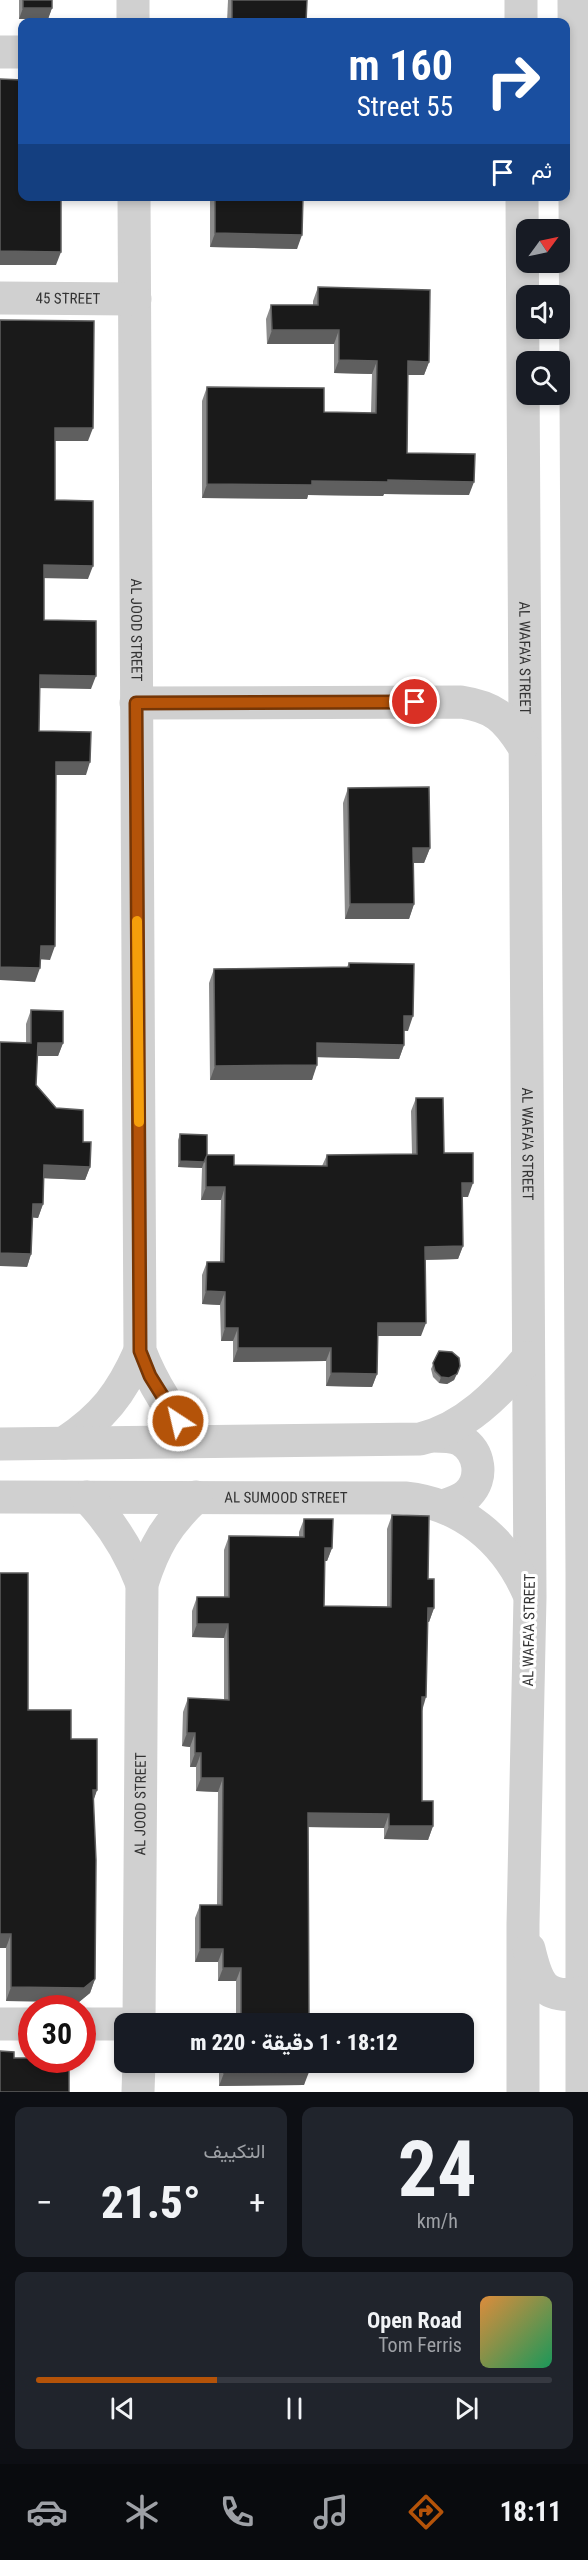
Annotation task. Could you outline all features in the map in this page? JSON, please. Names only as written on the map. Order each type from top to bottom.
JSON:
[{"type":"street","points":[[133,0],[133,18]]},
{"type":"street","points":[[521,0],[521,18]]},
{"type":"street","points":[[574,0],[581,132],[585,1571],[582,2092]]},
{"type":"street","points":[[0,52],[18,52]]},
{"type":"street","name":"AL JOOD STREET","points":[[134,201],[140,1351],[163,1399],[196,1440]]},
{"type":"street","name":"AL WAFA'A STREET","points":[[522,201],[523,745],[530,1597],[523,1923],[523,2092]]},
{"type":"street","name":"45 STREET","points":[[0,297],[135,298]]},
{"type":"street","points":[[136,703],[461,702],[478,704],[496,712],[512,727],[523,745]]},
{"type":"street","name":"AL JOOD STREET","points":[[64,1443],[89,1426],[111,1405],[140,1351]]},
{"type":"street","points":[[434,1436],[456,1425],[476,1411],[501,1389],[528,1358]]},
{"type":"street","points":[[0,1444],[196,1440],[400,1441],[434,1436],[460,1439],[470,1448],[478,1466],[475,1485],[467,1495],[443,1506]]},
{"type":"street","name":"AL SUMOOD STREET","points":[[0,1497],[405,1498],[426,1500],[466,1517],[499,1545],[519,1573],[530,1597]]},
{"type":"street","name":"AL JOOD STREET","points":[[87,1497],[120,1537],[142,1584]]},
{"type":"street","name":"AL JOOD STREET","points":[[139,2013],[142,1584],[161,1536],[177,1515],[196,1497]]},
{"type":"street","points":[[523,1923],[532,1963],[546,1989],[564,1996],[582,1993]]},
{"type":"street","points":[[0,2024],[18,2024]]},
{"type":"street","points":[[96,2024],[114,2024]]},
{"type":"street","points":[[138,2092],[139,2073]]},
{"type":"building","points":[[23,0],[52,0],[52,8],[23,8]]},
{"type":"building","points":[[232,0],[307,0],[306,18],[232,18]]},
{"type":"building","points":[[0,79],[18,80],[18,201],[61,201],[61,252],[0,251]]},
{"type":"building","points":[[215,201],[303,201],[302,235],[215,233]]},
{"type":"building","points":[[318,287],[430,290],[429,362],[408,361],[407,453],[475,454],[474,482],[388,480],[388,482],[312,481],[312,485],[207,484],[207,387],[324,388],[324,412],[376,413],[377,361],[339,360],[339,330],[272,330],[271,305],[318,305]]},
{"type":"building","points":[[0,320],[94,321],[93,428],[55,428],[55,500],[93,501],[93,566],[44,565],[44,620],[96,621],[96,676],[40,675],[39,731],[91,732],[90,762],[56,762],[55,946],[41,946],[40,968],[0,967]]},
{"type":"building","points":[[429,787],[430,848],[413,848],[414,904],[350,904],[348,788]]},
{"type":"building","points":[[349,963],[414,964],[413,1016],[404,1016],[404,1045],[317,1043],[317,1065],[215,1066],[214,969],[349,967]]},
{"type":"building","points":[[31,1010],[63,1011],[63,1043],[38,1043],[36,1085],[56,1108],[83,1110],[83,1142],[91,1142],[90,1167],[44,1165],[43,1204],[33,1204],[31,1254],[0,1253],[0,1042],[31,1043]]},
{"type":"building","points":[[416,1098],[443,1098],[444,1153],[473,1153],[473,1183],[462,1183],[463,1246],[425,1247],[426,1323],[378,1323],[377,1374],[331,1373],[331,1348],[238,1348],[238,1328],[225,1328],[225,1292],[206,1291],[207,1262],[224,1262],[225,1187],[206,1187],[206,1155],[234,1155],[234,1165],[327,1166],[327,1155],[417,1154]]},
{"type":"building","points":[[180,1134],[207,1135],[207,1155],[204,1162],[180,1161]]},
{"type":"building","points":[[439,1351],[452,1352],[459,1358],[460,1366],[457,1374],[449,1378],[441,1377],[435,1371],[433,1363]]},
{"type":"building","points":[[392,1515],[429,1516],[428,1579],[434,1579],[434,1608],[428,1608],[426,1697],[422,1697],[422,1801],[433,1801],[433,1826],[389,1826],[389,1814],[308,1813],[309,2013],[241,2013],[241,1968],[223,1968],[223,1949],[200,1949],[200,1905],[222,1905],[223,1778],[201,1778],[201,1753],[195,1753],[195,1733],[187,1733],[188,1698],[229,1700],[228,1624],[197,1624],[197,1597],[229,1597],[229,1536],[304,1537],[304,1519],[333,1519],[332,1548],[325,1548],[324,1606],[391,1607]]},
{"type":"building","points":[[0,1573],[28,1573],[28,1710],[71,1710],[71,1739],[97,1739],[97,1790],[93,1790],[96,1860],[95,1979],[84,1988],[11,1987],[11,1934],[0,1934]]},
{"type":"building","points":[[0,2051],[14,2052],[14,2058],[18,2058],[18,2073],[69,2073],[69,2092],[0,2092]]},
{"type":"slow traffic","points":[[137,921],[139,1122]]},
{"type":"route","points":[[178,1421],[150,1376],[140,1351],[136,703],[415,702]]}]
